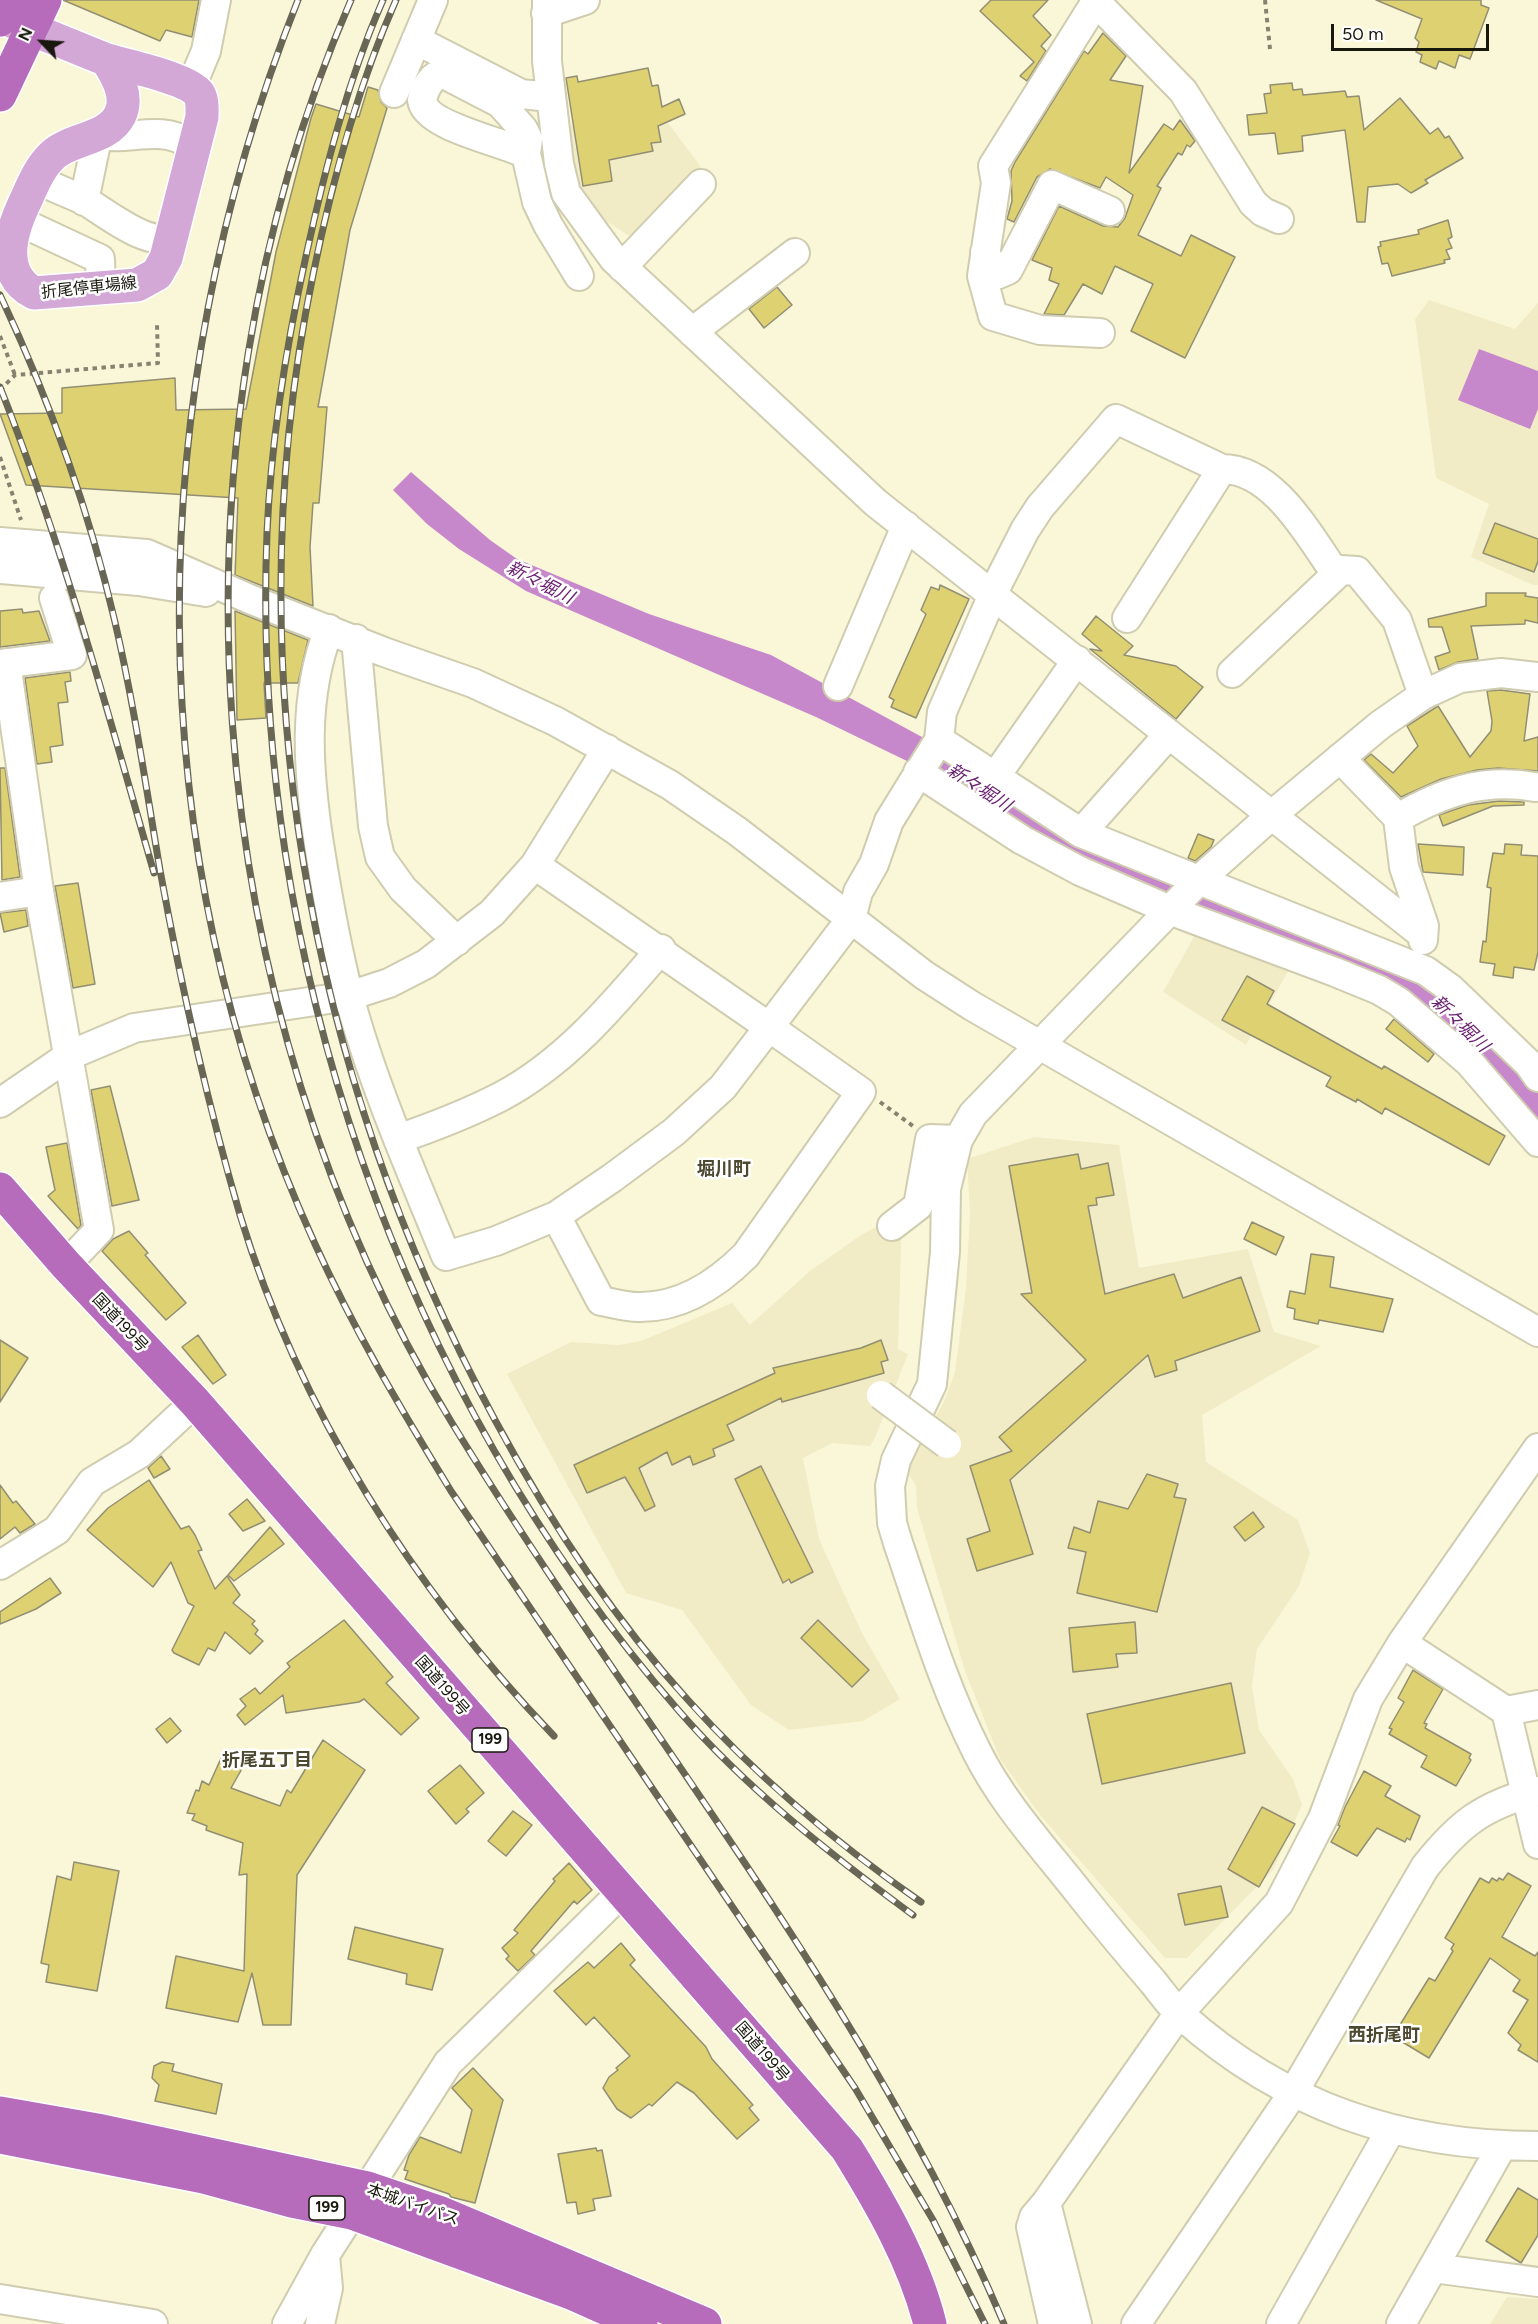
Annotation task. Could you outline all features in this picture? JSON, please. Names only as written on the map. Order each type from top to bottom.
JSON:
[{"type":"highway","points":[[0,95],[45,0]]},
{"type":"highway","name":"国道199号","points":[[0,1189],[66,1265],[195,1402],[847,2149],[898,2239],[912,2271],[930,2324]]},
{"type":"highway","name":"本城バイパス","points":[[0,2113],[97,2130],[360,2201],[441,2213],[705,2324]]},
{"type":"highway","name":"本城バイパス","points":[[0,2137],[204,2176],[292,2201],[360,2201],[640,2324]]},
{"type":"main road","points":[[3,13],[31,30],[107,60],[148,70],[190,87]]},
{"type":"main road","name":"折尾停車場線","points":[[107,60],[120,81],[123,103],[114,124],[98,134],[71,143],[48,160],[38,175],[14,225],[5,256],[9,273],[19,285],[42,294],[128,287],[151,279],[162,267],[193,154],[202,110],[199,95],[190,87]]},
{"type":"street","points":[[190,87],[206,51],[216,0]]},
{"type":"street","points":[[394,93],[433,0]]},
{"type":"street","points":[[585,0],[547,6],[550,97],[559,164],[566,193],[618,263],[876,503],[1273,814],[1422,934]]},
{"type":"street","points":[[1100,333],[1040,330],[993,316],[982,276],[996,183],[993,166],[1097,1],[1183,91],[1253,203],[1263,212],[1279,219]]},
{"type":"street","points":[[416,40],[521,94],[550,97]]},
{"type":"street","points":[[84,201],[98,134],[108,136],[164,133],[188,143],[193,154]]},
{"type":"street","points":[[526,154],[542,213],[576,277],[618,263],[701,184]]},
{"type":"street","points":[[49,185],[84,201],[129,228],[155,239],[164,239],[172,234]]},
{"type":"street","points":[[985,252],[996,276],[1008,270],[1052,185],[1110,211]]},
{"type":"street","points":[[14,225],[25,224],[100,258],[101,289]]},
{"type":"street","points":[[692,332],[795,253]]},
{"type":"street","points":[[328,628],[322,647],[308,731],[309,777],[324,873],[349,996],[398,1139],[446,1257],[496,1241],[556,1216],[674,1132],[723,1087],[851,919],[858,892],[874,864],[890,821],[928,756],[942,712],[1025,530],[1040,507],[1116,419],[1222,469],[1237,469],[1280,496],[1336,574]]},
{"type":"street","points":[[1127,618],[1222,469]]},
{"type":"street","points":[[838,686],[906,526]]},
{"type":"street","points":[[0,542],[147,554],[252,600],[473,683],[607,749],[670,785],[736,831],[924,975],[1038,1044],[1538,1332]]},
{"type":"street","points":[[0,569],[140,581],[252,600]]},
{"type":"street","points":[[1232,673],[1336,574],[1341,570],[1357,571],[1397,620],[1423,695]]},
{"type":"street","points":[[54,598],[72,655],[3,663],[39,891],[70,1055],[99,1230],[66,1265]]},
{"type":"street","points":[[356,639],[373,826],[380,857],[403,889],[457,941]]},
{"type":"street","points":[[995,777],[1077,660]]},
{"type":"street","points":[[892,1226],[918,1206],[944,1139],[973,1114],[1038,1044],[1198,882],[1273,814],[1380,724],[1423,695],[1460,678],[1484,674],[1501,673],[1538,677]]},
{"type":"street","points":[[1081,833],[1169,734]]},
{"type":"street","points":[[0,1103],[70,1055],[134,1028],[349,996],[398,978],[426,964],[492,913],[536,865],[607,749]]},
{"type":"street","points":[[928,756],[995,777],[1081,833],[1198,882],[1425,971],[1451,989],[1528,1064],[1538,1077]]},
{"type":"street","points":[[928,756],[1060,862],[1379,990],[1400,1002],[1468,1062],[1533,1127]]},
{"type":"street","points":[[1340,758],[1398,818],[1404,867],[1424,926],[1422,934],[1425,971]]},
{"type":"street","points":[[1398,818],[1435,799],[1472,787],[1502,783],[1535,787]]},
{"type":"street","points":[[536,865],[661,949],[861,1092],[746,1255],[727,1274],[703,1290],[682,1299],[638,1307],[601,1300],[556,1216]]},
{"type":"street","points":[[0,897],[39,891]]},
{"type":"street","points":[[398,1139],[451,1121],[502,1096],[552,1062],[590,1029],[661,949]]},
{"type":"street","points":[[944,1139],[945,1252],[932,1384],[896,1460],[890,1486],[892,1523],[953,1703],[978,1755],[1006,1800],[1179,2013],[1230,2055],[1293,2093],[1348,2117],[1390,2131],[1502,2146],[1538,2146]]},
{"type":"street","points":[[881,1395],[947,1443]]},
{"type":"street","points":[[0,1565],[57,1530],[92,1482],[139,1454],[195,1402]]},
{"type":"street","points":[[1053,2324],[1031,2227],[1034,2217],[1179,2013],[1279,1903],[1323,1818],[1368,1699],[1402,1643],[1538,1448]]},
{"type":"street","points":[[1402,1643],[1506,1711],[1532,1792],[1538,1844]]},
{"type":"street","points":[[1506,1711],[1538,1705]]},
{"type":"street","points":[[1136,2324],[1293,2093],[1425,1867],[1450,1835],[1488,1808],[1532,1792]]},
{"type":"street","points":[[287,2324],[325,2255],[448,2063],[622,1892]]},
{"type":"street","points":[[1281,2324],[1390,2131]]},
{"type":"street","points":[[1401,2324],[1502,2146]]},
{"type":"street","points":[[1046,2203],[1077,2324]]},
{"type":"street","points":[[320,2324],[328,2288],[325,2255]]},
{"type":"street","points":[[1433,2268],[1538,2282]]},
{"type":"street","points":[[0,2300],[60,2317],[153,2324]]},
{"type":"path","points":[[1265,0],[1270,49]]},
{"type":"path","points":[[0,390],[15,375],[158,363],[157,324]]},
{"type":"path","points":[[0,336],[15,375]]},
{"type":"path","points":[[0,457],[22,520]]},
{"type":"path","points":[[861,1092],[944,1139]]},
{"type":"shaded area","points":[[657,108],[701,167],[634,239],[601,218],[582,196],[559,128]]},
{"type":"shaded area","points":[[1429,300],[1515,329],[1538,303],[1538,585],[1533,585],[1471,557],[1489,504],[1436,478],[1415,319]]},
{"type":"shaded area","points":[[1200,926],[1293,963],[1246,1045],[1163,992]]},
{"type":"shaded area","points":[[1034,1137],[1119,1145],[1139,1268],[1248,1249],[1274,1332],[1321,1346],[1202,1415],[1206,1462],[1298,1520],[1310,1553],[1299,1586],[1257,1649],[1252,1686],[1259,1730],[1293,1779],[1302,1805],[1273,1870],[1187,1958],[1165,1958],[1040,1815],[1000,1759],[965,1671],[917,1508],[916,1486],[905,1468],[944,1402],[955,1372],[966,1288],[970,1212],[967,1159]]},
{"type":"shaded area","points":[[902,1213],[898,1349],[908,1354],[875,1438],[870,1446],[832,1443],[803,1458],[819,1539],[862,1633],[900,1699],[863,1721],[789,1730],[751,1705],[682,1610],[626,1593],[507,1374],[571,1342],[619,1345],[641,1341],[732,1303],[750,1325],[810,1271],[861,1235]]},
{"type":"shaded area","points":[[1507,2297],[1538,2299],[1538,2324],[1490,2324]]},
{"type":"water","points":[[1479,349],[1538,371],[1538,409],[1530,429],[1458,400]]},
{"type":"water","name":"新々堀川","points":[[411,472],[490,540],[517,559],[649,614],[771,655],[922,737],[1027,802],[1415,972],[1538,1089],[1538,1127],[1427,1012],[1080,866],[909,762],[816,717],[526,591],[459,549],[427,524],[393,490]]},
{"type":"building","points":[[63,0],[199,0],[192,37],[166,30],[160,41]]},
{"type":"building","points":[[991,0],[1048,0],[1033,16],[1051,35],[1041,46],[1046,51],[1027,81],[1020,76],[1034,62],[980,11]]},
{"type":"building","points":[[1376,0],[1481,0],[1481,5],[1489,8],[1470,59],[1459,55],[1455,68],[1439,61],[1436,69],[1420,62],[1422,55],[1416,52],[1419,42],[1415,38],[1422,19]]},
{"type":"building","points":[[1103,33],[1126,56],[1110,80],[1143,86],[1129,173],[1164,124],[1173,130],[1180,120],[1195,141],[1190,147],[1187,145],[1182,155],[1178,153],[1157,186],[1161,188],[1138,235],[1181,256],[1191,235],[1235,257],[1185,358],[1131,331],[1153,284],[1115,266],[1102,294],[1083,284],[1064,315],[1044,314],[1059,284],[1049,280],[1052,268],[1032,260],[1059,206],[1103,226],[1118,227],[1125,218],[1133,195],[1106,177],[1100,188],[1050,169],[1037,177],[1014,222],[1007,219],[1012,201],[1011,171],[1015,162],[1084,51],[1088,54]]},
{"type":"building","points":[[648,68],[652,86],[658,85],[662,107],[679,99],[685,114],[658,126],[661,142],[651,143],[653,151],[609,160],[612,181],[583,186],[566,78],[577,76],[578,82]]},
{"type":"building","points":[[1292,83],[1293,90],[1302,89],[1303,95],[1345,91],[1347,97],[1359,96],[1364,130],[1400,98],[1430,134],[1438,128],[1445,138],[1449,136],[1463,158],[1425,180],[1428,183],[1411,193],[1398,184],[1368,187],[1365,222],[1357,222],[1345,130],[1302,136],[1303,151],[1278,154],[1275,133],[1249,135],[1247,115],[1267,113],[1264,94],[1271,93],[1270,85]]},
{"type":"building","points":[[368,87],[378,90],[381,102],[387,108],[350,230],[318,407],[327,407],[319,503],[313,503],[310,547],[313,606],[235,575],[238,498],[26,485],[0,414],[62,413],[62,388],[175,378],[176,410],[246,409],[276,252],[316,104],[359,117]]},
{"type":"building","points":[[1448,220],[1452,237],[1448,239],[1452,248],[1446,250],[1450,259],[1444,260],[1445,263],[1392,276],[1388,263],[1382,264],[1378,247],[1381,246],[1380,242],[1419,234],[1418,230]]},
{"type":"building","points":[[777,287],[792,305],[764,328],[749,309]]},
{"type":"building","points":[[1495,523],[1538,539],[1538,561],[1534,572],[1483,553]]},
{"type":"building","points":[[940,585],[969,599],[916,718],[891,707],[894,700],[889,697],[926,614],[921,610],[931,587],[939,590]]},
{"type":"building","points":[[1486,593],[1526,593],[1525,596],[1538,598],[1538,623],[1525,620],[1525,624],[1471,626],[1478,659],[1458,662],[1439,670],[1435,657],[1450,652],[1442,627],[1429,627],[1428,619],[1486,606]]},
{"type":"building","points":[[22,609],[23,613],[39,611],[50,641],[0,647],[0,611]]},
{"type":"building","points":[[235,611],[308,640],[298,683],[264,683],[266,718],[237,720]]},
{"type":"building","points":[[1096,616],[1133,646],[1124,655],[1176,666],[1203,687],[1176,719],[1090,649],[1102,651],[1082,634]]},
{"type":"building","points":[[70,672],[71,681],[65,682],[68,702],[58,703],[63,745],[50,747],[52,762],[37,764],[25,678]]},
{"type":"building","points":[[1501,690],[1530,694],[1524,741],[1538,737],[1538,771],[1498,768],[1477,770],[1441,779],[1401,797],[1364,760],[1371,754],[1393,773],[1418,746],[1407,726],[1438,706],[1470,757],[1491,731],[1492,721],[1487,691]]},
{"type":"building","points":[[0,768],[5,768],[20,877],[2,880]]},
{"type":"building","points":[[1499,801],[1524,802],[1524,805],[1493,806],[1443,826],[1439,815],[1468,805]]},
{"type":"building","points":[[1198,834],[1214,840],[1211,847],[1195,861],[1188,858]]},
{"type":"building","points":[[1418,844],[1464,847],[1463,875],[1423,872]]},
{"type":"building","points":[[1505,844],[1522,845],[1521,855],[1538,856],[1538,952],[1534,970],[1514,967],[1513,978],[1493,975],[1495,964],[1480,962],[1483,941],[1486,942],[1491,888],[1487,887],[1493,853],[1504,854]]},
{"type":"building","points":[[78,883],[95,984],[73,988],[55,886]]},
{"type":"building","points":[[26,910],[28,926],[4,932],[0,913]]},
{"type":"building","points":[[1247,976],[1274,991],[1267,1004],[1382,1069],[1384,1066],[1505,1136],[1489,1165],[1385,1108],[1382,1114],[1357,1099],[1356,1102],[1326,1086],[1331,1077],[1222,1020]]},
{"type":"building","points":[[1394,1019],[1434,1054],[1428,1062],[1386,1029]]},
{"type":"building","points":[[110,1086],[139,1200],[112,1206],[91,1090]]},
{"type":"building","points":[[67,1143],[81,1225],[78,1229],[48,1196],[55,1190],[46,1147]]},
{"type":"building","points":[[1078,1154],[1081,1169],[1108,1163],[1114,1195],[1096,1198],[1097,1205],[1088,1206],[1105,1294],[1174,1274],[1183,1298],[1241,1277],[1260,1331],[1175,1361],[1177,1370],[1155,1377],[1148,1355],[1010,1480],[1033,1554],[977,1571],[967,1539],[990,1531],[970,1466],[1012,1451],[999,1437],[1086,1360],[1021,1294],[1032,1293],[1009,1166]]},
{"type":"building","points":[[1252,1222],[1284,1237],[1276,1255],[1244,1239]]},
{"type":"building","points":[[129,1231],[148,1253],[145,1255],[186,1303],[166,1320],[102,1251],[113,1239]]},
{"type":"building","points":[[1311,1254],[1334,1257],[1330,1287],[1393,1299],[1383,1332],[1319,1320],[1318,1324],[1294,1319],[1295,1309],[1287,1307],[1290,1291],[1305,1294]]},
{"type":"building","points":[[198,1335],[226,1375],[213,1384],[182,1347]]},
{"type":"building","points":[[0,1340],[28,1358],[0,1402]]},
{"type":"building","points":[[881,1340],[888,1360],[881,1362],[884,1373],[782,1402],[781,1398],[727,1425],[734,1440],[713,1449],[715,1456],[693,1465],[690,1456],[672,1465],[667,1452],[639,1468],[655,1506],[645,1511],[625,1477],[587,1493],[574,1465],[775,1373],[773,1368],[861,1348]]},
{"type":"building","points":[[161,1456],[170,1469],[154,1478],[148,1468]]},
{"type":"building","points":[[761,1466],[813,1572],[791,1583],[789,1579],[783,1583],[735,1479]]},
{"type":"building","points":[[1147,1474],[1178,1484],[1174,1497],[1186,1499],[1157,1612],[1077,1593],[1086,1552],[1068,1548],[1074,1527],[1090,1533],[1098,1501],[1128,1509]]},
{"type":"building","points":[[149,1480],[181,1529],[189,1526],[195,1535],[202,1550],[198,1551],[215,1589],[227,1576],[240,1595],[233,1603],[255,1621],[252,1624],[258,1630],[255,1634],[263,1641],[250,1654],[225,1632],[215,1651],[208,1648],[199,1665],[174,1653],[172,1650],[194,1606],[188,1603],[171,1562],[153,1587],[87,1530],[108,1508]]},
{"type":"building","points":[[0,1485],[13,1503],[16,1501],[35,1524],[20,1533],[15,1527],[0,1539]]},
{"type":"building","points":[[247,1499],[265,1521],[243,1531],[229,1514]]},
{"type":"building","points":[[1253,1512],[1264,1527],[1245,1541],[1234,1527]]},
{"type":"building","points":[[270,1527],[284,1544],[234,1581],[228,1575]]},
{"type":"building","points":[[50,1578],[61,1593],[36,1609],[0,1624],[0,1612]]},
{"type":"building","points":[[344,1620],[393,1677],[386,1683],[419,1718],[401,1735],[364,1699],[359,1702],[286,1713],[283,1695],[245,1725],[237,1715],[246,1706],[240,1699],[255,1688],[260,1694],[290,1667],[287,1663]]},
{"type":"building","points":[[818,1620],[869,1670],[852,1687],[801,1638]]},
{"type":"building","points":[[1135,1622],[1137,1653],[1116,1654],[1118,1667],[1073,1672],[1069,1628]]},
{"type":"building","points":[[1413,1670],[1443,1689],[1424,1723],[1427,1724],[1425,1728],[1471,1754],[1469,1758],[1471,1760],[1456,1786],[1421,1767],[1427,1756],[1389,1734],[1392,1729],[1389,1728],[1404,1702],[1398,1698]]},
{"type":"building","points":[[1231,1683],[1245,1753],[1102,1784],[1087,1714]]},
{"type":"building","points":[[170,1718],[181,1731],[167,1743],[156,1729]]},
{"type":"building","points":[[323,1740],[365,1770],[297,1875],[291,2025],[263,2025],[252,1973],[238,2022],[166,2008],[176,1956],[244,1971],[247,1874],[239,1875],[243,1843],[206,1830],[207,1826],[192,1820],[195,1814],[187,1813],[196,1790],[199,1791],[202,1781],[209,1785],[222,1756],[243,1767],[231,1788],[280,1806],[287,1790],[291,1793]]},
{"type":"building","points":[[460,1765],[484,1793],[466,1809],[469,1812],[456,1824],[428,1791]]},
{"type":"building","points":[[1364,1771],[1391,1786],[1385,1796],[1420,1816],[1410,1840],[1407,1838],[1405,1842],[1377,1828],[1357,1856],[1331,1842],[1340,1826],[1338,1825],[1345,1807]]},
{"type":"building","points":[[1262,1807],[1295,1824],[1259,1887],[1228,1869]]},
{"type":"building","points":[[513,1811],[532,1825],[506,1856],[488,1841]]},
{"type":"building","points":[[74,1862],[119,1871],[97,1991],[46,1982],[49,1965],[41,1963],[57,1876],[71,1880]]},
{"type":"building","points":[[569,1863],[592,1890],[577,1904],[574,1901],[531,1951],[535,1955],[518,1971],[506,1959],[509,1956],[502,1948],[518,1933],[514,1930],[555,1881],[553,1879]]},
{"type":"building","points":[[1508,1873],[1531,1886],[1502,1937],[1535,1956],[1538,1952],[1538,2062],[1518,2050],[1521,2045],[1508,2033],[1528,2000],[1513,1991],[1520,1980],[1490,1958],[1429,2058],[1399,2040],[1403,2033],[1398,2028],[1429,1978],[1435,1981],[1453,1951],[1451,1949],[1454,1944],[1445,1938],[1480,1878],[1489,1883],[1492,1878],[1497,1881],[1499,1878],[1503,1880]]},
{"type":"building","points":[[1221,1886],[1228,1917],[1185,1925],[1178,1894]]},
{"type":"building","points":[[355,1927],[443,1949],[432,1990],[406,1984],[407,1974],[348,1959]]},
{"type":"building","points":[[621,1943],[635,1960],[630,1965],[706,2047],[712,2059],[753,2105],[749,2108],[759,2120],[737,2139],[694,2093],[677,2082],[652,2106],[649,2104],[631,2118],[617,2109],[603,2088],[609,2077],[618,2070],[616,2068],[630,2056],[594,2017],[586,2025],[554,1991],[588,1962],[594,1968]]},
{"type":"building","points":[[162,2062],[174,2064],[172,2071],[222,2084],[216,2114],[155,2101],[159,2085],[152,2078],[154,2066]]},
{"type":"building","points":[[473,2068],[503,2100],[475,2203],[451,2197],[449,2194],[405,2179],[408,2171],[404,2170],[409,2155],[420,2137],[461,2153],[472,2110],[452,2088]]},
{"type":"building","points":[[596,2148],[597,2151],[602,2150],[611,2196],[593,2199],[595,2210],[578,2214],[576,2202],[567,2203],[558,2154]]},
{"type":"building","points":[[1518,2188],[1538,2200],[1538,2235],[1521,2263],[1486,2241]]},
{"type":"railway","points":[[298,0],[246,152],[208,307],[186,465],[179,624],[189,783],[214,940],[256,1094],[315,1244],[330,1276],[362,1339],[415,1431],[451,1491],[855,2088],[933,2220],[985,2324]]},
{"type":"railway","points":[[351,0],[289,173],[248,353],[230,538],[232,724],[256,908],[301,1088],[366,1261],[452,1423],[523,1534],[817,1975],[885,2088],[948,2204],[1004,2324]]},
{"type":"railway","points":[[383,0],[358,62],[329,158],[313,223],[286,359],[269,498],[267,533],[268,692],[285,851],[316,1007],[362,1161],[422,1309],[495,1451],[580,1586],[679,1711],[705,1740],[790,1819],[913,1915]]},
{"type":"railway","points":[[396,0],[369,67],[328,205],[313,275],[290,422],[281,569],[286,716],[304,863],[334,1007],[376,1149],[430,1287],[495,1420],[559,1530],[633,1635],[714,1728],[798,1808],[889,1880],[921,1902]]},
{"type":"railway","points":[[0,295],[35,374],[66,455],[105,580],[128,684],[160,870],[196,1043],[240,1215],[265,1287],[294,1358],[328,1427],[367,1494],[409,1558],[454,1620],[503,1680],[554,1736]]},
{"type":"railway","points":[[0,387],[64,568],[154,873]]},
{"type":"district","name":"堀川町","points":[[724,1170]]},
{"type":"district","name":"折尾五丁目","points":[[267,1761]]},
{"type":"district","name":"西折尾町","points":[[1384,2036]]}]
